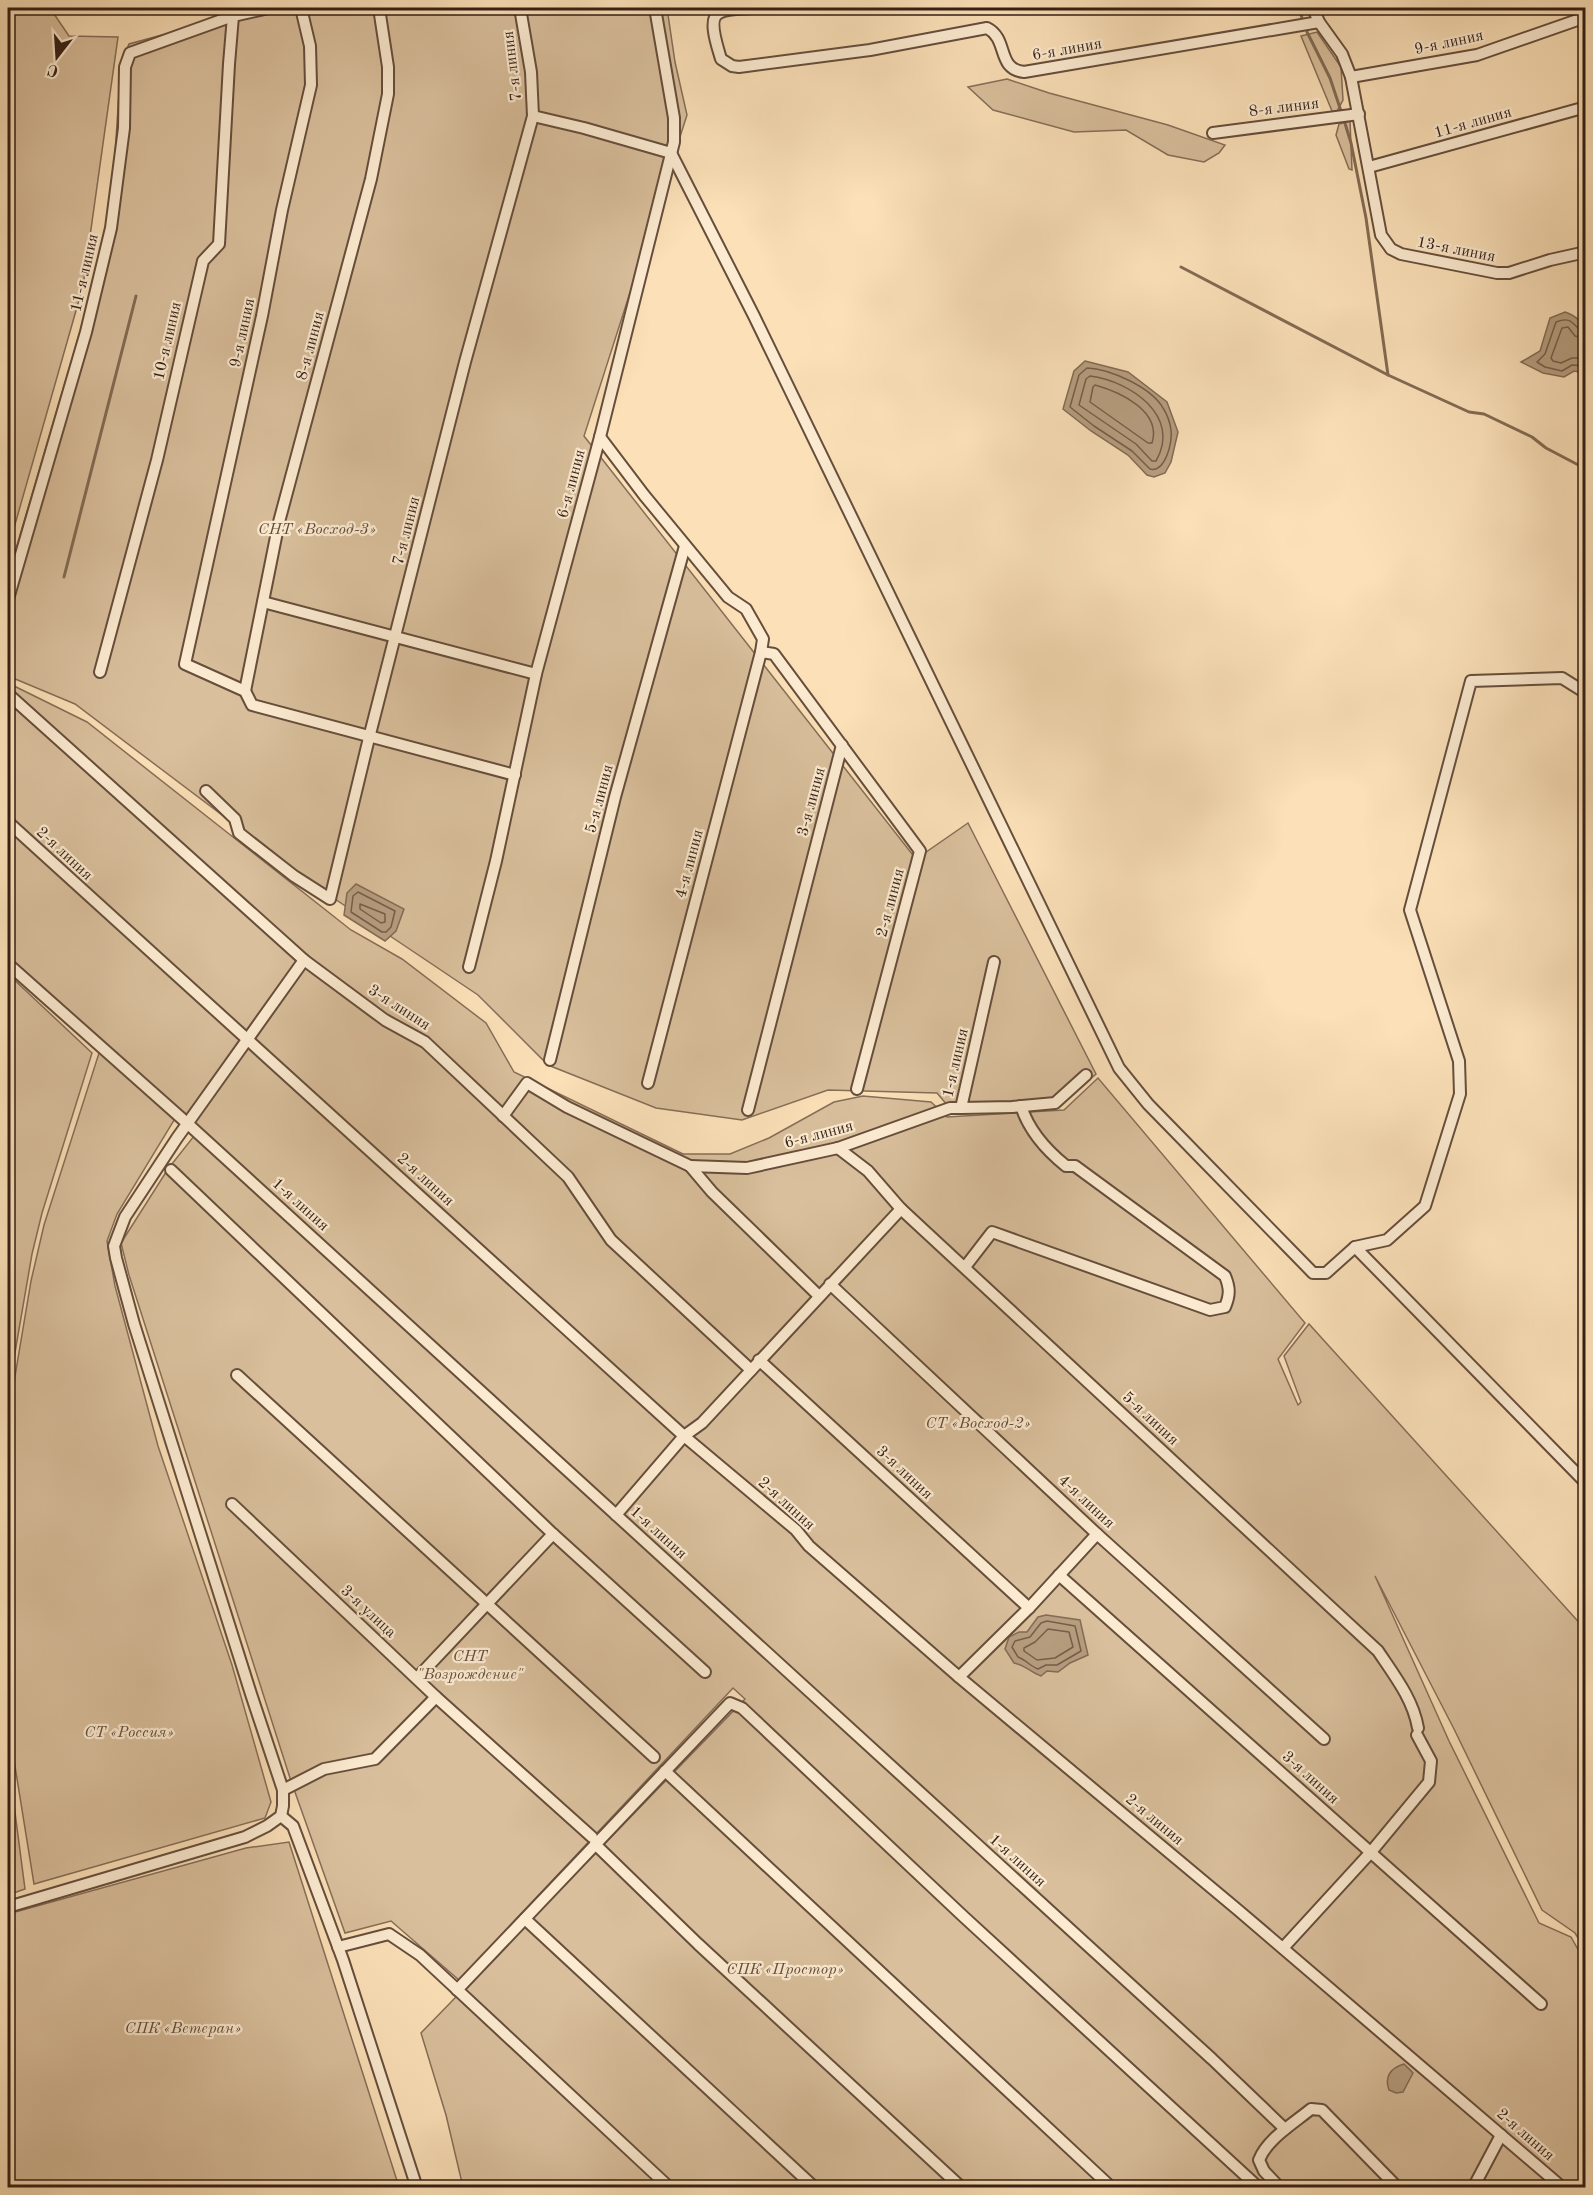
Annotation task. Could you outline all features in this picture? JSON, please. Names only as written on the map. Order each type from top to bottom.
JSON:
[{"type":"street","points":[[233,16],[269,8]]},
{"type":"street","name":"9-я линия","points":[[245,691],[185,664],[311,85],[310,46],[301,8]]},
{"type":"street","name":"8-я линия","points":[[245,691],[279,522],[371,179],[382,126],[388,94],[388,67],[379,8]]},
{"type":"street","name":"7-я линия","points":[[206,791],[235,819],[239,832],[294,876],[330,899],[465,362],[533,116],[531,72],[520,8]]},
{"type":"street","name":"6-я линия","points":[[469,967],[515,775],[536,674],[600,437],[674,142],[674,118],[655,8]]},
{"type":"street","name":"6-я линия","points":[[753,8],[719,12],[712,24],[720,59],[732,66],[870,50],[987,28],[997,36],[1010,67],[1024,72],[1319,22]]},
{"type":"street","points":[[1313,8],[1319,22],[1342,54],[1352,77],[1369,167]]},
{"type":"street","name":"11-я линия","points":[[8,599],[86,332],[111,228],[124,128],[125,67],[130,53],[233,16]]},
{"type":"street","name":"10-я линия","points":[[100,672],[157,460],[203,261],[219,244],[228,64],[233,16]]},
{"type":"street","name":"9-я линия","points":[[1352,77],[1477,55],[1586,18]]},
{"type":"street","name":"11-я линия","points":[[1369,167],[1586,107]]},
{"type":"street","name":"8-я линия","points":[[1213,133],[1359,114]]},
{"type":"street","points":[[533,116],[671,153],[754,316],[1119,1068],[1148,1104],[1313,1273],[1326,1273],[1355,1246],[1387,1240],[1425,1206],[1460,1094],[1459,1061],[1410,910],[1471,681],[1562,678],[1586,693]]},
{"type":"street","name":"13-я линия","points":[[1369,167],[1381,235],[1391,249],[1401,254],[1497,273],[1509,273],[1586,252]]},
{"type":"street","points":[[600,437],[728,597],[746,609],[763,639],[761,652],[774,654],[842,746]]},
{"type":"street","name":"5-я линия","points":[[550,1060],[615,797],[685,546]]},
{"type":"street","points":[[263,602],[536,674]]},
{"type":"street","name":"4-я линия","points":[[648,1083],[761,652]]},
{"type":"street","points":[[245,691],[252,705],[515,775]]},
{"type":"street","name":"3-я линия","points":[[8,694],[304,960],[386,1020],[425,1042],[568,1177],[611,1240],[751,1370]]},
{"type":"street","name":"2-я линия","points":[[842,746],[920,851],[857,1089]]},
{"type":"street","name":"3-я линия","points":[[747,1110],[842,746]]},
{"type":"street","name":"2-я линия","points":[[8,822],[684,1436],[796,1530],[809,1546],[959,1677],[1283,1948],[1563,2187]]},
{"type":"street","points":[[8,1907],[245,1837],[281,1816],[284,1806],[283,1790],[134,1324],[114,1246],[125,1217],[304,960]]},
{"type":"street","name":"1-я линия","points":[[994,962],[956,1108],[1055,1103],[1086,1075]]},
{"type":"street","name":"1-я линия","points":[[8,964],[188,1124],[1212,2058],[1285,2129]]},
{"type":"street","points":[[503,1116],[527,1083],[567,1107],[690,1166],[712,1192],[819,1296]]},
{"type":"street","points":[[965,1267],[992,1232],[1210,1310],[1225,1307],[1229,1298],[1230,1286],[1225,1276],[1075,1166],[1066,1166],[1057,1159],[1035,1135],[1026,1121],[1021,1106]]},
{"type":"street","name":"6-я линия","points":[[690,1166],[747,1168],[838,1148],[956,1108]]},
{"type":"street","name":"5-я линия","points":[[838,1148],[868,1171],[901,1209],[1378,1651],[1411,1704],[1416,1714],[1418,1731],[1431,1761],[1429,1782],[1371,1852],[1283,1948]]},
{"type":"street","points":[[171,1170],[553,1534],[705,1672]]},
{"type":"street","points":[[616,1515],[684,1436],[702,1423],[901,1209]]},
{"type":"street","points":[[1355,1246],[1586,1483]]},
{"type":"street","name":"4-я линия","points":[[830,1284],[1097,1534],[1324,1739]]},
{"type":"street","name":"3-я линия","points":[[759,1360],[1029,1608]]},
{"type":"street","points":[[237,1375],[654,1757]]},
{"type":"street","name":"3-я улица","points":[[232,1504],[436,1697],[594,1840],[698,1944],[962,2187]]},
{"type":"street","points":[[417,1678],[553,1534]]},
{"type":"street","points":[[959,1677],[1029,1608],[1097,1534]]},
{"type":"street","name":"3-я линия","points":[[1059,1575],[1541,2004]]},
{"type":"street","points":[[283,1790],[324,1769],[375,1759],[436,1697]]},
{"type":"street","points":[[457,1990],[525,1919],[594,1840],[730,1703],[742,1707],[964,1917],[1259,2187]]},
{"type":"street","points":[[665,1771],[1112,2187]]},
{"type":"street","points":[[281,1816],[293,1826],[338,1947],[417,2187]]},
{"type":"street","points":[[525,1919],[815,2187]]},
{"type":"street","points":[[338,1947],[389,1934],[420,1955],[670,2187]]},
{"type":"street","points":[[1280,2187],[1264,2171],[1259,2160],[1262,2153],[1285,2129],[1311,2109],[1322,2110],[1398,2187]]},
{"type":"street","points":[[1473,2187],[1501,2135]]},
{"type":"green space","points":[[8,8],[50,8],[69,36],[118,37],[83,286],[8,549]]},
{"type":"green space","name":"СНТ «Восход-3»","points":[[262,8],[667,8],[675,62],[687,115],[584,436],[916,859],[968,823],[1096,1074],[1057,1108],[953,1112],[937,1093],[828,1090],[742,1120],[656,1108],[548,1065],[478,995],[320,889],[75,704],[8,676],[8,576],[110,230],[121,63],[129,44]]},
{"type":"green space","points":[[1317,32],[1341,67],[1343,100],[1336,113],[1332,111],[1301,36]]},
{"type":"green space","points":[[1007,79],[1049,93],[1168,125],[1225,145],[1219,153],[1204,162],[1168,155],[1126,130],[1074,132],[993,110],[968,87]]},
{"type":"green space","points":[[1350,121],[1352,170],[1349,169],[1336,135],[1339,124]]},
{"type":"green space","points":[[8,683],[87,722],[351,930],[402,959],[486,1023],[514,1072],[683,1154],[730,1154],[769,1138],[834,1102],[863,1096],[931,1102],[947,1117],[1064,1110],[1098,1078],[1305,1323],[1278,1359],[1298,1405],[1301,1402],[1284,1356],[1309,1324],[1585,1629],[1585,1949],[1575,1933],[1542,1910],[1454,1729],[1375,1576],[1449,1741],[1539,1923],[1571,1937],[1585,1962],[1585,2187],[463,2187],[446,2115],[421,2033],[745,1699],[733,1688],[459,1980],[391,1921],[345,1933],[290,1778],[129,1275],[121,1243],[168,1169],[194,1136],[1127,1984],[1132,1978],[8,960]]},
{"type":"green space","points":[[8,974],[92,1053],[42,1213],[32,1254],[8,1393]]},
{"type":"green space","name":"СТ «Россия»","points":[[100,1050],[176,1117],[117,1214],[107,1241],[115,1286],[158,1446],[232,1665],[271,1802],[265,1818],[34,1884],[8,1723],[8,1418],[31,1281],[44,1225]]},
{"type":"green space","points":[[8,1759],[25,1889],[8,1895]]},
{"type":"green space","name":"СПК «Ветеран»","points":[[289,1842],[399,2187],[8,2187],[8,1914],[246,1848]]},
{"type":"water","points":[[1565,312],[1574,316],[1584,329],[1586,336],[1585,373],[1574,371],[1564,377],[1543,373],[1521,362],[1540,351],[1550,318]]},
{"type":"water","points":[[1085,361],[1128,372],[1167,402],[1178,432],[1171,462],[1165,473],[1154,477],[1147,475],[1128,455],[1063,409],[1074,371]]},
{"type":"water","points":[[356,884],[404,909],[396,931],[385,941],[344,915],[347,893]]},
{"type":"water","points":[[1046,1615],[1080,1620],[1088,1655],[1070,1663],[1058,1672],[1047,1671],[1041,1676],[1014,1663],[1005,1649],[1009,1637],[1019,1632],[1027,1632],[1038,1617]]},
{"type":"water","points":[[1404,2064],[1413,2073],[1403,2092],[1396,2093],[1389,2090],[1388,2077],[1392,2070]]},
{"type":"waterway","points":[[1299,8],[1302,18]]},
{"type":"waterway","points":[[1307,32],[1330,78],[1341,111]]},
{"type":"waterway","points":[[1344,120],[1366,218],[1388,375]]},
{"type":"waterway","points":[[1181,267],[1388,375],[1469,412],[1484,414],[1532,437],[1546,448],[1586,469]]},
{"type":"waterway","points":[[64,577],[136,296]]},
{"type":"park label","name":"СТ «Восход-2»","points":[[978,1424]]},
{"type":"park label","name":"СНТ \"Возрождение\"","points":[[470,1666]]},
{"type":"park label","name":"СПК «Простор»","points":[[785,1970]]}]
